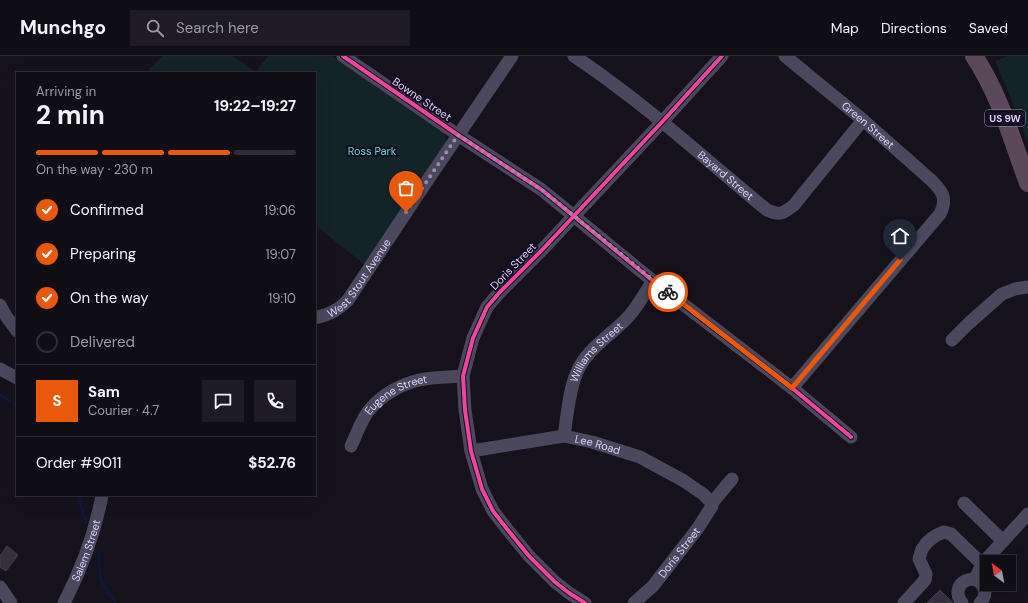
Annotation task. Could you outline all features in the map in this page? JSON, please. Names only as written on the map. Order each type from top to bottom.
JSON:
[{"type":"highway","name":"US 9W","points":[[974,56],[986,75],[998,101],[1028,183]]},
{"type":"street","name":"Bowne Street","points":[[343,56],[458,135],[542,190],[653,280],[792,388],[851,437]]},
{"type":"street","name":"West Stout Avenue","points":[[318,317],[341,308],[348,300],[512,56]]},
{"type":"street","name":"Bayard Street","points":[[574,56],[606,77],[773,213],[780,214],[794,205],[863,120]]},
{"type":"street","name":"Doris Street","points":[[586,603],[569,593],[555,582],[529,556],[493,511],[482,489],[471,451],[462,376],[473,338],[487,308],[499,293],[542,250],[722,56]]},
{"type":"street","name":"Green Street","points":[[785,56],[863,120],[931,180],[943,194],[944,200],[940,214],[792,388]]},
{"type":"street","name":"Williams Street","points":[[564,436],[573,382],[577,371],[594,348],[630,316],[653,280]]},
{"type":"street","points":[[952,340],[1002,294],[1028,286]]},
{"type":"street","points":[[0,305],[16,330]]},
{"type":"street","points":[[0,369],[16,377]]},
{"type":"street","name":"Eugene Street","points":[[351,446],[371,408],[380,399],[392,391],[420,380],[462,376]]},
{"type":"street","name":"Lee Road","points":[[471,451],[564,436],[592,442],[640,458],[703,494],[712,503]]},
{"type":"street","name":"Doris Street","points":[[634,603],[653,586],[698,528],[712,506],[712,503],[732,479]]},
{"type":"street","name":"Salem Street","points":[[64,603],[86,556],[102,496]]},
{"type":"street","points":[[964,503],[1003,541]]},
{"type":"street","points":[[990,555],[1028,514]]},
{"type":"street","points":[[904,603],[925,580],[926,574],[919,559],[920,554],[938,534],[944,532],[952,534],[980,562]]},
{"type":"street","points":[[976,580],[980,569]]},
{"type":"street","points":[[962,603],[957,594],[958,588],[965,580],[970,579],[976,580],[984,586],[984,597],[980,603]]},
{"type":"street","points":[[0,587],[11,603]]},
{"type":"green space","name":"Ross Park","points":[[162,56],[232,56],[256,72],[147,72]]},
{"type":"green space","name":"Ross Park","points":[[268,56],[332,56],[443,130],[447,142],[365,265],[316,226],[316,72],[256,72]]},
{"type":"green space","points":[[1008,56],[1028,56],[1028,143],[995,61]]},
{"type":"building","points":[[7,546],[18,555],[6,571],[0,567],[0,556]]},
{"type":"building","points":[[940,590],[953,603],[927,603]]},
{"type":"waterway","points":[[0,395],[16,404]]},
{"type":"waterway","points":[[78,496],[86,524]]},
{"type":"waterway","points":[[98,552],[101,581],[116,603]]},
{"type":"cycle path","points":[[343,56],[458,135],[542,190],[653,281],[792,388],[851,437]]},
{"type":"cycle path","points":[[585,603],[555,582],[529,556],[493,511],[482,489],[471,451],[465,410],[463,376],[473,338],[487,307],[662,122],[722,56]]},
{"type":"way so far","points":[[406,212],[458,135],[542,190],[668,292]]},
{"type":"route","points":[[668,292],[792,388],[900,260]]}]
